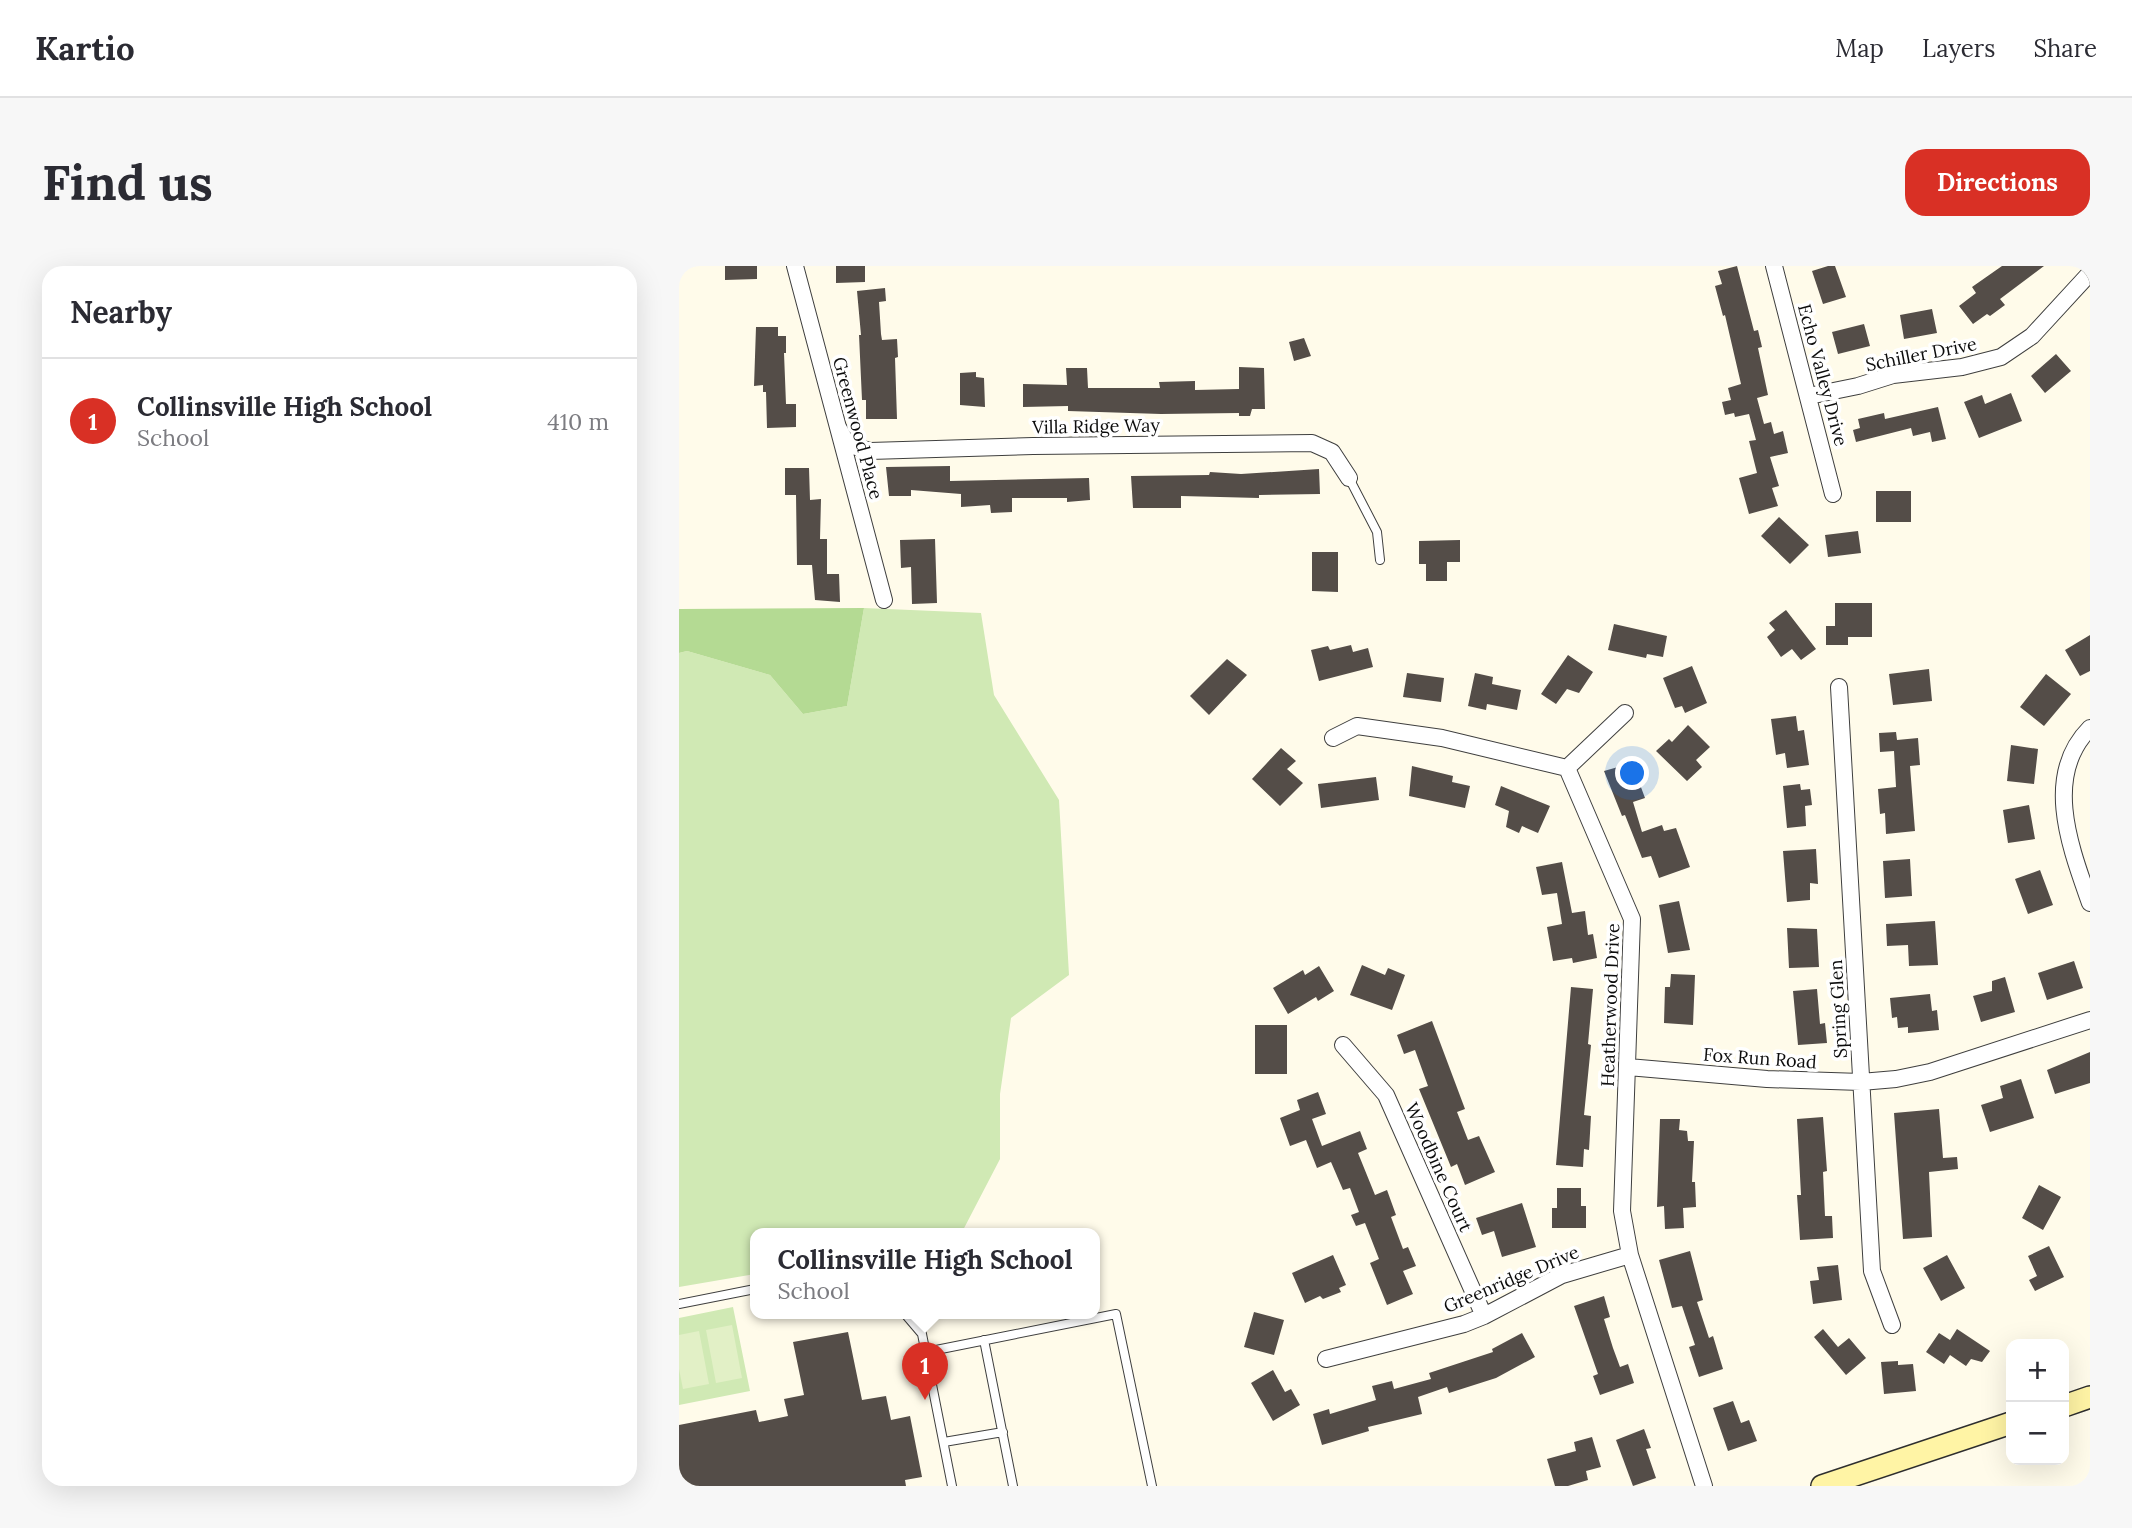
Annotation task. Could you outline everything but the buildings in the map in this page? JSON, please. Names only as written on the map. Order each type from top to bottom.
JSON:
[{"type":"street","name":"Greenwood Place","points":[[795,266],[884,600]]},
{"type":"street","name":"Echo Valley Drive","points":[[1774,266],[1833,494]]},
{"type":"street","name":"Schiller Drive","points":[[1809,396],[1858,386],[1893,375],[1962,367],[2001,357],[2032,336],[2090,273]]},
{"type":"street","name":"Villa Ridge Way","points":[[838,427],[847,444],[870,451],[1312,443],[1332,452],[1349,478]]},
{"type":"street","name":"Spring Glen","points":[[1839,687],[1872,1271],[1892,1325]]},
{"type":"street","points":[[1333,738],[1357,726],[1442,738],[1567,768],[1625,713]]},
{"type":"street","points":[[2090,728],[2073,749],[2063,797],[2071,847],[2090,903]]},
{"type":"street","name":"Heatherwood Drive","points":[[1567,768],[1632,919],[1621,1193],[1630,1255],[1703,1486]]},
{"type":"street","name":"Fox Run Road","points":[[1628,1067],[1767,1079],[1861,1083],[1930,1073],[2090,1020]]},
{"type":"street","name":"Woodbine Court","points":[[1343,1045],[1385,1095],[1484,1316]]},
{"type":"street","name":"Greenridge Drive","points":[[1326,1359],[1464,1324],[1562,1275],[1630,1255]]},
{"type":"street","points":[[2069,1404],[2090,1397]]},
{"type":"street","points":[[1822,1486],[2006,1425]]},
{"type":"lane","points":[[1349,478],[1377,532],[1380,560]]},
{"type":"lane","points":[[679,1304],[750,1290]]},
{"type":"lane","points":[[1100,1317],[1116,1314],[1152,1486]]},
{"type":"lane","points":[[909,1319],[922,1334],[952,1486]]},
{"type":"lane","points":[[926,1352],[1091,1319]]},
{"type":"lane","points":[[984,1340],[1013,1486]]},
{"type":"lane","points":[[944,1442],[1003,1433]]},
{"type":"green space","points":[[864,608],[981,613],[994,695],[1059,800],[1069,975],[1011,1018],[1000,1094],[1000,1159],[964,1228],[750,1228],[750,1275],[679,1287],[679,653],[687,651],[770,675],[803,714],[847,706]]},
{"type":"green space","points":[[864,608],[847,706],[803,714],[770,675],[687,651],[679,653],[679,609]]},
{"type":"green space","points":[[733,1307],[750,1391],[679,1405],[679,1318]]},
{"type":"green space","points":[[732,1325],[742,1378],[716,1383],[706,1330]]},
{"type":"green space","points":[[699,1331],[709,1384],[683,1389],[679,1369],[679,1335]]},
{"type":"place","name":"Collinsville High School","points":[[925,1400]]}]
